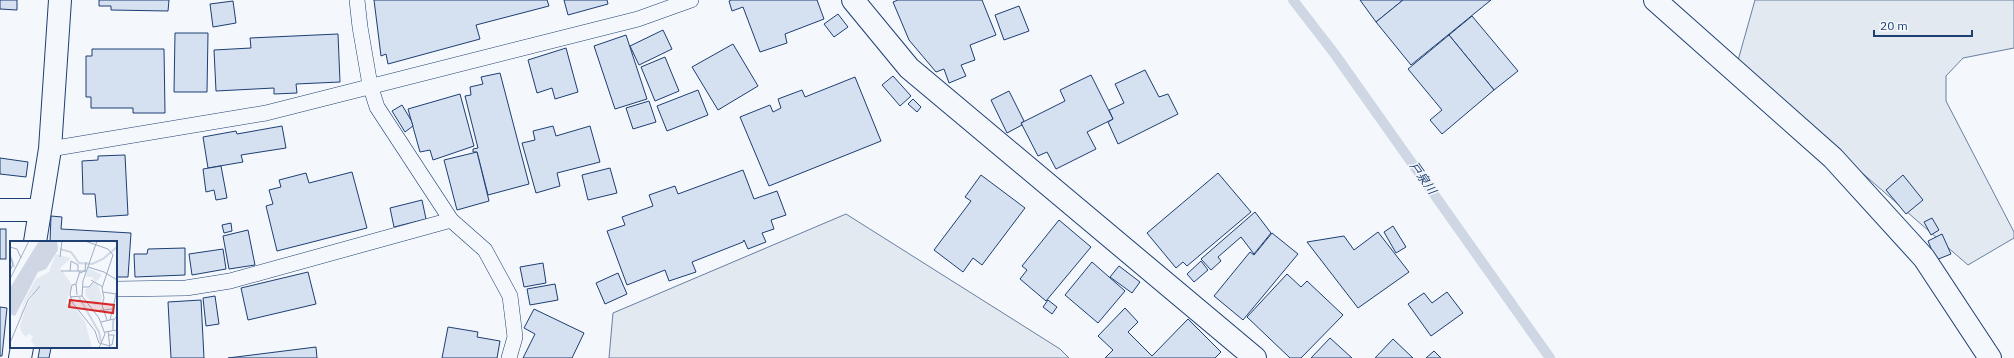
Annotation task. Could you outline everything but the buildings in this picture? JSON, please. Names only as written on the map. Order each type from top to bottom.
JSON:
[{"type":"street","points":[[35,241],[50,149],[60,0]]},
{"type":"street","points":[[853,0],[909,68],[1255,358]]},
{"type":"street","points":[[1655,0],[1833,158],[1924,258],[1990,358]]},
{"type":"street","points":[[0,210],[39,210]]},
{"type":"street","points":[[20,358],[22,348]]},
{"type":"lane","points":[[358,0],[360,27],[370,85],[377,107],[451,220],[485,250],[510,296],[515,337],[509,358]]},
{"type":"lane","points":[[50,149],[266,113],[370,85],[638,18],[691,0]]},
{"type":"lane","points":[[117,289],[186,288],[230,281],[451,220]]},
{"type":"shaded area","points":[[1755,0],[2014,0],[2014,48],[1963,58],[1946,76],[1946,101],[2014,232],[2014,238],[1968,265],[1737,64]]},
{"type":"shaded area","points":[[846,214],[1060,349],[1069,358],[609,358],[613,313]]},
{"type":"waterway","name":"戸泉川","points":[[1293,0],[1334,53],[1550,358]]}]
